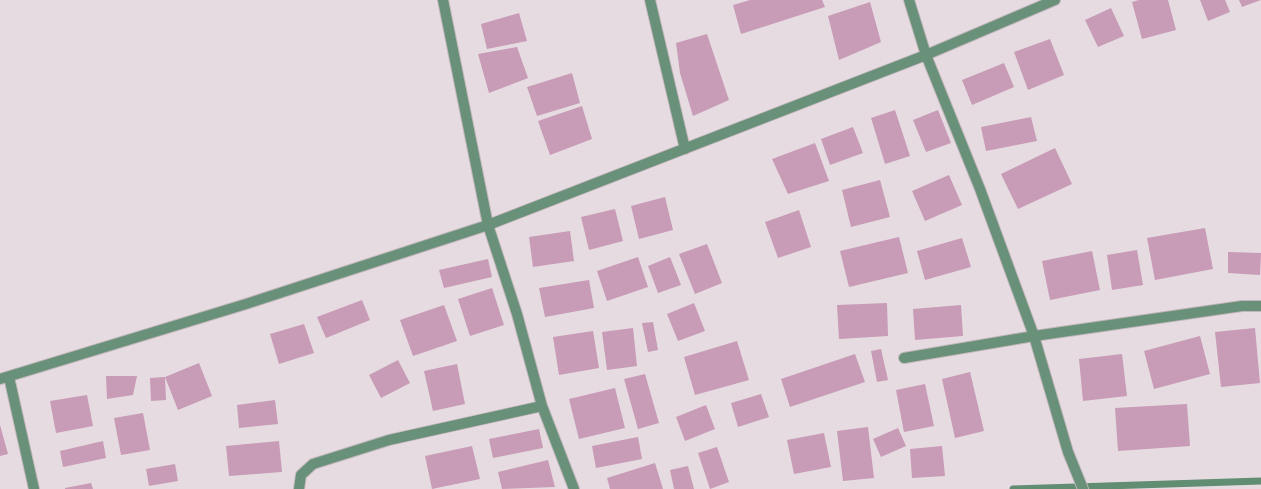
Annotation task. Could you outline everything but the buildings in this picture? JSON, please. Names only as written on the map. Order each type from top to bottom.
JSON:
[{"type":"street","points":[[443,0],[488,225],[517,314],[542,406],[574,489]]},
{"type":"street","points":[[650,0],[685,149]]},
{"type":"street","points":[[910,0],[926,55],[980,189],[1034,336],[1068,452],[1083,489]]},
{"type":"street","points":[[34,489],[5,378],[246,304],[488,225],[926,55],[1055,0]]},
{"type":"street","points":[[904,358],[1034,336],[1242,306],[1261,306]]},
{"type":"street","points":[[299,489],[301,475],[313,464],[390,440],[542,406]]},
{"type":"waterway","points":[[1013,489],[1261,481]]}]
